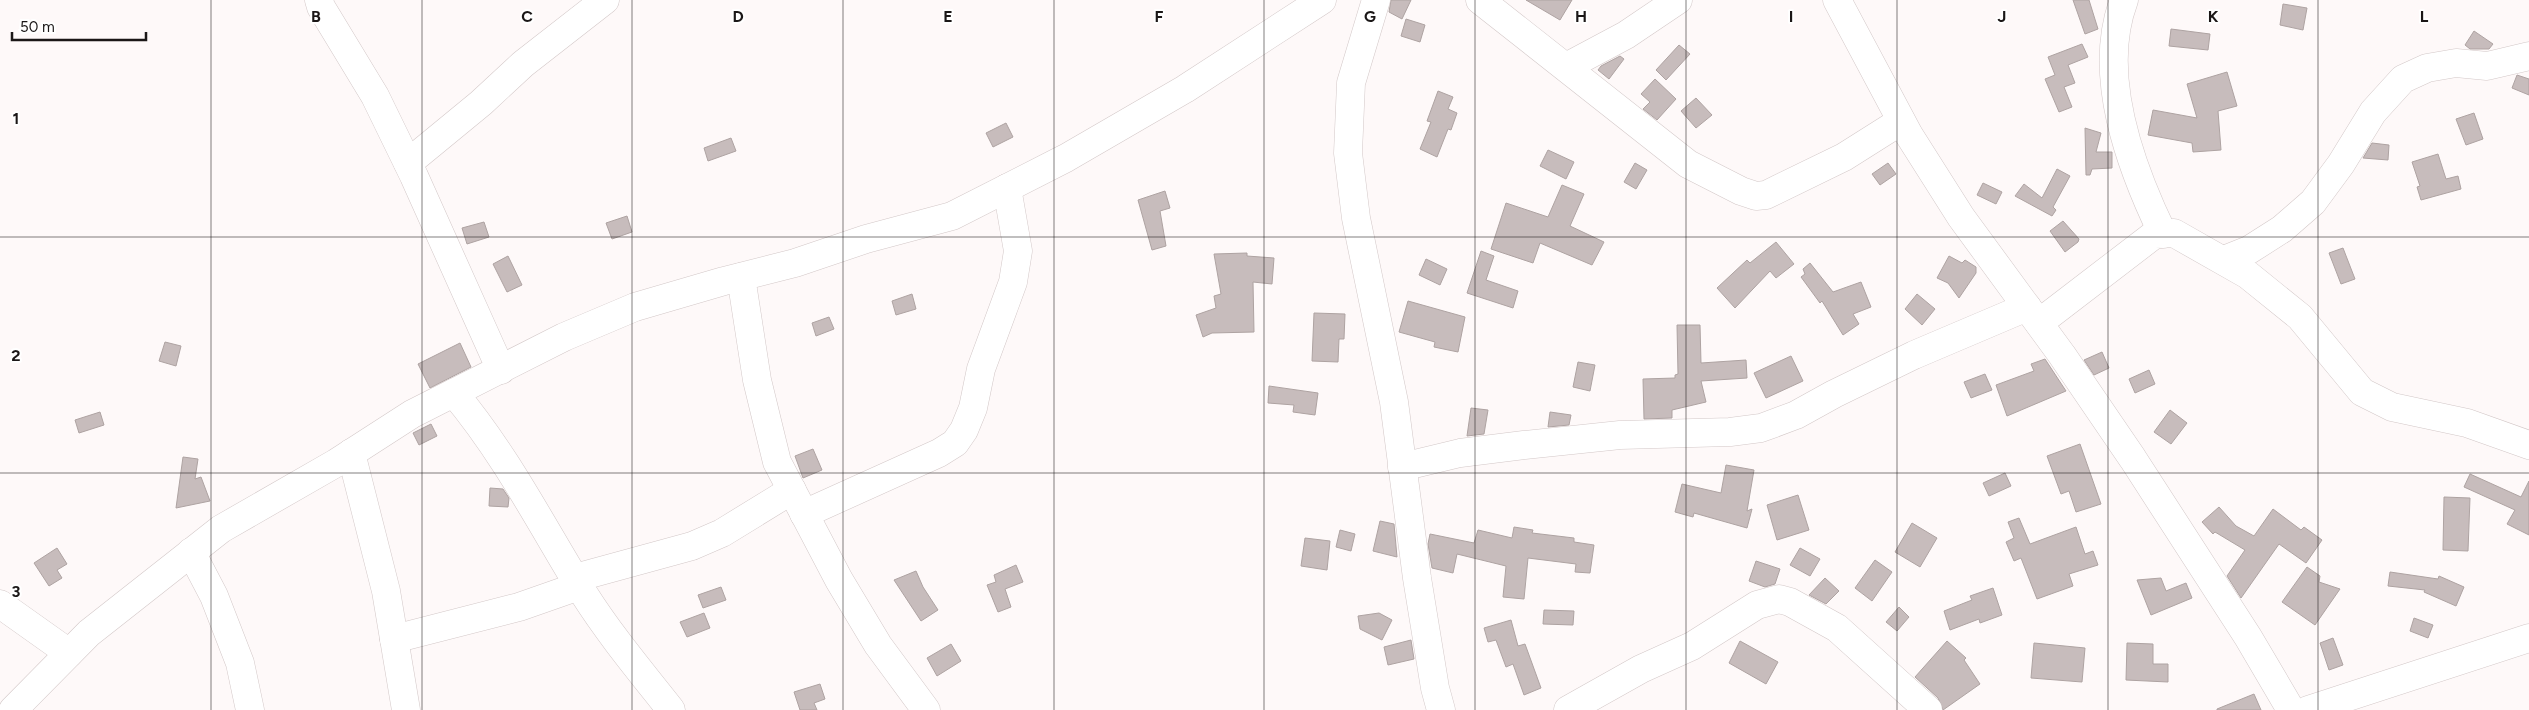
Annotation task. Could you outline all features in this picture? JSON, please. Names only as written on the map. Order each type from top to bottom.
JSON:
[{"type":"street","points":[[319,0],[321,7],[375,96],[408,162],[501,370]]},
{"type":"street","points":[[408,162],[481,103],[522,64],[605,0]]},
{"type":"street","points":[[13,710],[89,632],[221,529],[351,453],[412,414],[564,337],[635,307],[795,263],[866,239],[952,216],[1066,158],[1184,89],[1322,0]]},
{"type":"street","points":[[1376,0],[1351,83],[1348,153],[1356,218],[1394,402],[1433,679],[1441,710]]},
{"type":"street","points":[[1480,0],[1688,164],[1741,191],[1756,196],[1766,195],[1844,157],[1901,120]]},
{"type":"street","points":[[1566,68],[1626,36],[1678,0]]},
{"type":"street","points":[[1837,0],[1901,120],[1961,217],[2033,315],[2133,459],[2248,637],[2291,710]]},
{"type":"street","points":[[2124,0],[2116,19],[2112,61],[2117,99],[2130,151],[2144,195],[2164,234]]},
{"type":"street","points":[[2224,260],[2249,250],[2282,229],[2313,202],[2341,164],[2373,112],[2403,79],[2427,68],[2456,63],[2487,66],[2529,56]]},
{"type":"street","points":[[804,514],[939,453],[955,443],[964,430],[973,408],[981,369],[1013,282],[1018,251],[1007,188]]},
{"type":"street","points":[[1402,467],[1469,452],[1620,435],[1730,432],[1761,428],[1796,415],[1914,355],[2033,315],[2155,234],[2174,233],[2248,275],[2300,317],[2362,392],[2392,407],[2467,423],[2529,445]]},
{"type":"street","points":[[741,277],[756,380],[777,462],[839,580],[878,644],[926,710]]},
{"type":"street","points":[[454,393],[502,457],[577,582],[625,652],[672,710]]},
{"type":"street","points":[[351,453],[386,591],[406,710]]},
{"type":"street","points":[[394,639],[519,607],[577,582],[692,546],[722,533],[792,490]]},
{"type":"street","points":[[191,552],[214,596],[240,663],[250,710]]},
{"type":"street","points":[[1568,710],[1641,669],[1692,646],[1757,605],[1779,599],[1790,602],[1837,628],[1928,710]]},
{"type":"street","points":[[0,604],[69,653]]},
{"type":"street","points":[[2308,710],[2529,638]]},
{"type":"building","points":[[1391,0],[1411,0],[1402,19],[1389,12]]},
{"type":"building","points":[[1526,0],[1572,0],[1560,20]]},
{"type":"building","points":[[2073,0],[2089,0],[2098,29],[2085,34]]},
{"type":"building","points":[[2283,4],[2307,8],[2303,30],[2280,25]]},
{"type":"building","points":[[1406,19],[1425,25],[1420,42],[1401,36]]},
{"type":"building","points":[[2171,29],[2210,34],[2208,50],[2169,46]]},
{"type":"building","points":[[2474,31],[2493,44],[2489,49],[2470,49],[2465,45]]},
{"type":"building","points":[[2082,44],[2088,57],[2068,65],[2075,83],[2064,87],[2072,107],[2059,112],[2045,79],[2055,75],[2048,57]]},
{"type":"building","points":[[1679,45],[1690,54],[1666,80],[1656,70]]},
{"type":"building","points":[[1620,56],[1624,59],[1609,79],[1598,70],[1601,66]]},
{"type":"building","points":[[2227,72],[2237,106],[2218,111],[2221,150],[2193,152],[2192,143],[2148,135],[2153,110],[2197,118],[2187,84]]},
{"type":"building","points":[[2517,75],[2529,79],[2529,95],[2512,88]]},
{"type":"building","points":[[1655,79],[1676,99],[1657,120],[1643,109],[1650,102],[1641,94]]},
{"type":"building","points":[[1438,91],[1453,97],[1448,109],[1457,113],[1451,130],[1448,129],[1437,157],[1420,149],[1431,122],[1427,121]]},
{"type":"building","points":[[1696,98],[1712,115],[1696,128],[1681,111]]},
{"type":"building","points":[[2474,113],[2483,139],[2466,145],[2456,119]]},
{"type":"building","points":[[1006,123],[1013,137],[993,147],[986,133]]},
{"type":"building","points":[[2085,128],[2101,133],[2096,152],[2112,152],[2112,168],[2092,169],[2090,175],[2086,175]]},
{"type":"building","points":[[731,138],[736,151],[708,161],[704,148]]},
{"type":"building","points":[[2372,143],[2389,145],[2388,160],[2363,158]]},
{"type":"building","points":[[1548,150],[1574,162],[1566,179],[1540,166]]},
{"type":"building","points":[[2438,154],[2446,179],[2458,176],[2461,189],[2421,200],[2417,187],[2420,186],[2412,162]]},
{"type":"building","points":[[1635,163],[1647,170],[1636,189],[1624,182]]},
{"type":"building","points":[[1888,163],[1896,174],[1880,185],[1872,174]]},
{"type":"building","points":[[2057,169],[2070,176],[2053,207],[2056,210],[2052,216],[2015,196],[2024,184],[2042,198]]},
{"type":"building","points":[[1983,183],[2002,192],[1996,204],[1977,195]]},
{"type":"building","points":[[1562,185],[1584,194],[1570,226],[1604,242],[1592,265],[1540,243],[1533,263],[1491,249],[1506,203],[1548,217]]},
{"type":"building","points":[[1165,191],[1170,208],[1160,211],[1166,246],[1152,250],[1138,200]]},
{"type":"building","points":[[627,216],[632,232],[612,239],[606,223]]},
{"type":"building","points":[[2063,221],[2079,239],[2078,242],[2065,252],[2050,231]]},
{"type":"building","points":[[484,222],[489,237],[467,244],[462,228]]},
{"type":"building","points":[[1776,242],[1794,264],[1776,278],[1770,271],[1735,308],[1717,288],[1747,260],[1750,263]]},
{"type":"building","points":[[2343,248],[2355,279],[2341,284],[2329,253]]},
{"type":"building","points":[[1481,251],[1494,256],[1486,280],[1518,291],[1513,308],[1467,293]]},
{"type":"building","points":[[1247,253],[1247,256],[1274,258],[1272,284],[1253,282],[1254,332],[1212,333],[1203,337],[1196,315],[1216,308],[1214,296],[1221,294],[1214,254]]},
{"type":"building","points":[[508,256],[522,285],[507,292],[493,264]]},
{"type":"building","points":[[1949,256],[1962,263],[1965,260],[1976,267],[1976,273],[1959,298],[1948,283],[1937,278]]},
{"type":"building","points":[[1426,259],[1447,269],[1440,285],[1419,275]]},
{"type":"building","points":[[1810,263],[1833,292],[1861,282],[1871,307],[1853,314],[1859,324],[1843,335],[1822,301],[1820,303],[1801,277],[1805,274],[1803,269]]},
{"type":"building","points":[[912,294],[916,309],[896,315],[892,301]]},
{"type":"building","points":[[1917,294],[1935,309],[1922,325],[1905,309]]},
{"type":"building","points":[[1408,301],[1465,317],[1458,352],[1434,347],[1435,342],[1399,332]]},
{"type":"building","points":[[1314,313],[1345,314],[1344,339],[1339,339],[1338,362],[1312,361]]},
{"type":"building","points":[[829,317],[834,329],[816,336],[812,323]]},
{"type":"building","points":[[1677,325],[1700,325],[1701,363],[1746,360],[1747,378],[1701,381],[1706,402],[1672,410],[1672,418],[1644,419],[1643,379],[1675,378],[1675,375],[1678,374]]},
{"type":"building","points":[[165,342],[181,346],[176,366],[159,361]]},
{"type":"building","points":[[460,343],[471,367],[430,388],[418,364]]},
{"type":"building","points":[[2102,352],[2109,368],[2094,375],[2084,360]]},
{"type":"building","points":[[1791,356],[1803,381],[1766,398],[1754,373]]},
{"type":"building","points":[[2045,359],[2066,391],[2007,416],[1996,385],[2034,371],[2031,364]]},
{"type":"building","points":[[1578,362],[1595,365],[1590,391],[1573,387]]},
{"type":"building","points":[[2149,370],[2155,384],[2135,393],[2129,379]]},
{"type":"building","points":[[1985,374],[1992,390],[1971,398],[1964,382]]},
{"type":"building","points":[[1269,386],[1318,393],[1315,415],[1293,412],[1294,405],[1268,403]]},
{"type":"building","points":[[1471,408],[1488,410],[1484,434],[1467,436]]},
{"type":"building","points":[[2170,410],[2187,423],[2171,444],[2154,432]]},
{"type":"building","points":[[100,412],[104,425],[79,433],[75,420]]},
{"type":"building","points":[[1550,412],[1571,415],[1569,425],[1548,427]]},
{"type":"building","points":[[431,424],[437,436],[419,445],[413,433]]},
{"type":"building","points":[[2080,444],[2101,504],[2076,512],[2069,491],[2061,494],[2047,456]]},
{"type":"building","points":[[813,449],[822,470],[803,478],[795,456]]},
{"type":"building","points":[[183,457],[198,459],[195,479],[201,477],[210,501],[176,508]]},
{"type":"building","points":[[1726,465],[1754,470],[1747,511],[1752,509],[1747,528],[1694,513],[1693,517],[1675,512],[1682,484],[1721,493]]},
{"type":"building","points":[[2005,473],[2011,486],[1989,496],[1983,483]]},
{"type":"building","points":[[2470,474],[2521,497],[2529,481],[2529,535],[2507,524],[2515,510],[2464,487]]},
{"type":"building","points":[[490,488],[503,489],[509,498],[508,507],[489,506]]},
{"type":"building","points":[[1798,495],[1809,530],[1777,540],[1767,505]]},
{"type":"building","points":[[2444,497],[2470,498],[2468,551],[2443,550]]},
{"type":"building","points":[[2219,507],[2236,526],[2254,536],[2273,509],[2301,530],[2304,527],[2322,540],[2306,563],[2279,544],[2241,598],[2227,576],[2245,550],[2215,532],[2213,534],[2202,522]]},
{"type":"building","points":[[2019,518],[2030,544],[2076,527],[2085,554],[2093,551],[2098,565],[2069,574],[2073,586],[2037,599],[2021,558],[2014,561],[2006,542],[2014,538],[2008,522]]},
{"type":"building","points":[[1380,521],[1394,524],[1397,557],[1373,551]]},
{"type":"building","points":[[1912,523],[1937,538],[1920,567],[1895,552]]},
{"type":"building","points":[[1514,527],[1533,530],[1532,533],[1574,538],[1574,542],[1594,545],[1590,573],[1575,572],[1576,564],[1528,558],[1524,599],[1503,597],[1506,566],[1457,554],[1453,573],[1432,568],[1428,544],[1430,534],[1474,543],[1478,530],[1512,538]]},
{"type":"building","points":[[1340,530],[1355,534],[1351,551],[1336,547]]},
{"type":"building","points":[[1305,538],[1330,541],[1327,570],[1301,566]]},
{"type":"building","points":[[57,548],[67,564],[57,570],[62,578],[49,586],[34,563]]},
{"type":"building","points":[[1800,548],[1820,559],[1810,576],[1790,565]]},
{"type":"building","points":[[1875,560],[1892,572],[1872,601],[1855,588]]},
{"type":"building","points":[[1756,561],[1780,569],[1775,584],[1765,587],[1749,581]]},
{"type":"building","points":[[1016,565],[1023,582],[1005,589],[1011,607],[998,612],[987,585],[996,582],[994,575]]},
{"type":"building","points":[[2307,567],[2320,576],[2319,582],[2340,589],[2315,625],[2282,602]]},
{"type":"building","points":[[916,571],[923,587],[938,610],[921,621],[894,580]]},
{"type":"building","points":[[2390,572],[2438,579],[2439,576],[2464,587],[2456,606],[2424,592],[2425,590],[2388,586]]},
{"type":"building","points":[[1825,578],[1839,591],[1826,604],[1809,595]]},
{"type":"building","points":[[2161,578],[2166,591],[2186,583],[2192,598],[2151,615],[2137,580]]},
{"type":"building","points":[[721,587],[726,600],[703,608],[698,595]]},
{"type":"building","points":[[1993,588],[2002,615],[1980,623],[1979,619],[1950,630],[1944,611],[1972,600],[1970,596]]},
{"type":"building","points":[[1899,607],[1909,617],[1897,631],[1886,622]]},
{"type":"building","points":[[1544,610],[1574,611],[1573,625],[1543,624]]},
{"type":"building","points":[[704,613],[710,628],[687,637],[680,622]]},
{"type":"building","points":[[1379,613],[1392,620],[1382,640],[1360,629],[1358,616]]},
{"type":"building","points":[[2414,618],[2433,625],[2428,638],[2410,631]]},
{"type":"building","points":[[1511,620],[1518,646],[1525,644],[1541,688],[1524,695],[1513,664],[1506,667],[1496,640],[1488,642],[1484,628]]},
{"type":"building","points":[[2333,638],[2343,665],[2329,670],[2320,643]]},
{"type":"building","points":[[1411,640],[1414,659],[1388,665],[1384,647]]},
{"type":"building","points":[[1740,641],[1778,662],[1766,684],[1729,663]]},
{"type":"building","points":[[1947,641],[1966,658],[1964,660],[1980,684],[1943,710],[1938,698],[1915,677]]},
{"type":"building","points":[[2034,643],[2085,648],[2082,682],[2031,678]]},
{"type":"building","points":[[2127,643],[2153,644],[2153,664],[2168,664],[2168,682],[2126,680]]},
{"type":"building","points":[[951,644],[961,661],[937,676],[927,658]]},
{"type":"building","points":[[820,684],[825,699],[814,703],[817,710],[800,710],[794,692]]},
{"type":"building","points":[[2254,694],[2261,710],[2217,710],[2217,709]]}]
